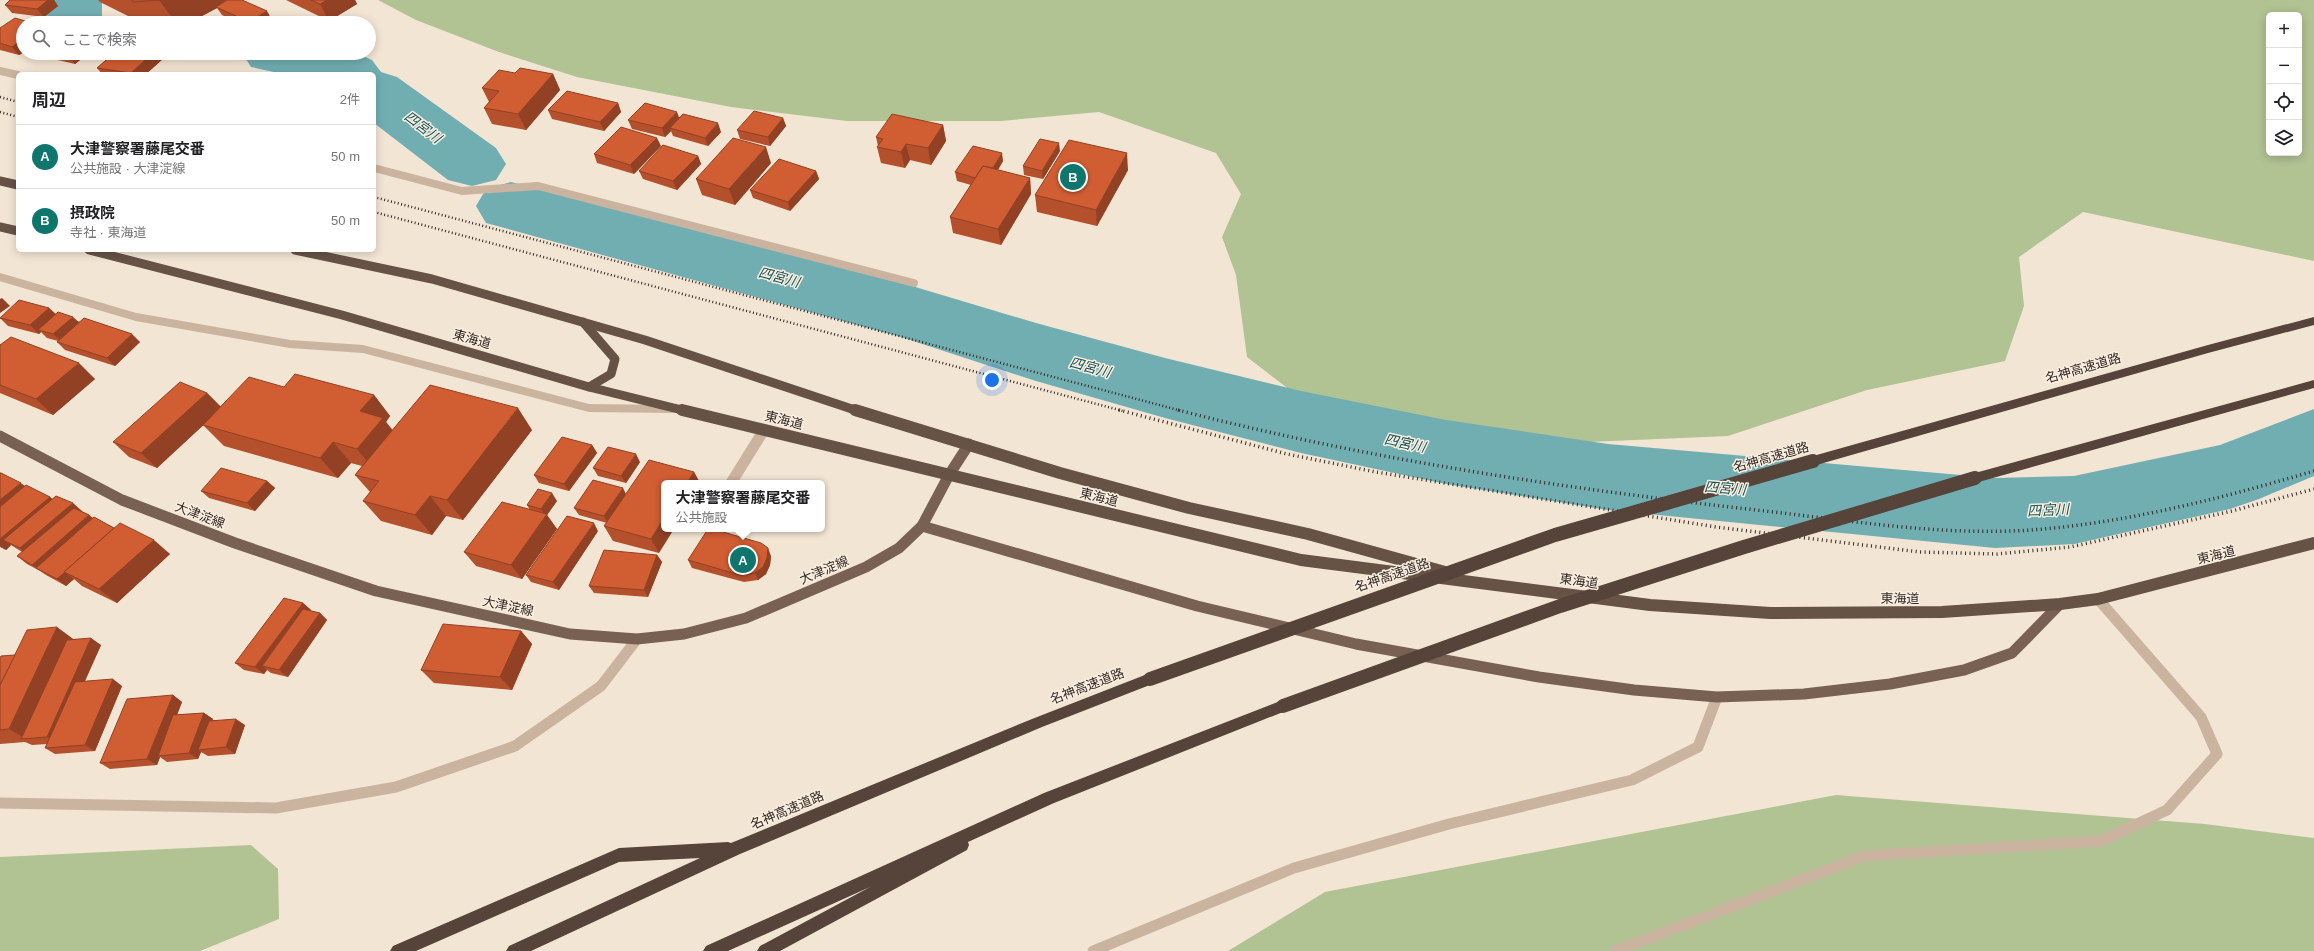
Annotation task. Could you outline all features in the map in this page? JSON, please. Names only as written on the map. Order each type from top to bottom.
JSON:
[{"type":"highway","points":[[0,181],[16,185]]},
{"type":"highway","points":[[0,227],[16,231]]},
{"type":"highway","name":"東海道","points":[[97,252],[342,315],[589,387],[1301,560],[1481,581],[1650,605],[1770,613],[1942,612],[2060,604],[2098,599],[2314,543]]},
{"type":"highway","name":"東海道","points":[[304,252],[432,279],[582,322],[1060,473],[1189,508],[1308,534],[1481,581]]},
{"type":"highway","name":"名神高速道路","points":[[514,951],[735,849],[1037,723],[1150,679],[1555,535],[2201,351],[2314,321]]},
{"type":"highway","points":[[582,322],[615,359],[611,374],[589,387]]},
{"type":"highway","points":[[711,951],[1049,798],[1283,706],[1560,606],[1744,547],[1975,478],[2314,384]]},
{"type":"highway","points":[[765,951],[1049,798]]},
{"type":"highway","points":[[398,951],[619,855],[735,849]]},
{"type":"main road","name":"大津淀線","points":[[0,436],[122,500],[235,543],[376,591],[570,634],[637,639],[684,634],[746,618],[866,567],[899,548],[922,526],[949,475],[969,444]]},
{"type":"main road","points":[[922,526],[1197,606],[1356,644],[1539,677],[1634,690],[1717,697],[1804,694],[1890,684],[1964,670],[2012,653],[2060,604]]},
{"type":"street","points":[[0,71],[16,75]]},
{"type":"street","points":[[376,169],[462,191],[538,186],[914,283]]},
{"type":"street","points":[[0,277],[136,317],[290,344],[363,349],[589,408],[678,409]]},
{"type":"street","points":[[733,480],[764,430]]},
{"type":"street","points":[[1615,951],[1864,856],[2101,841],[2167,810],[2217,754],[2201,717],[2098,599]]},
{"type":"street","points":[[0,803],[276,808],[396,787],[515,746],[601,686],[637,639]]},
{"type":"street","points":[[1093,951],[1294,868],[1449,824],[1632,780],[1698,747],[1717,697]]},
{"type":"green space","points":[[378,0],[2314,0],[2314,261],[2083,212],[2019,257],[2024,306],[2005,361],[1867,390],[1728,436],[1519,445],[1418,432],[1303,400],[1247,357],[1236,275],[1222,237],[1241,194],[1216,153],[1099,112],[1001,121],[847,121],[731,107],[577,77],[499,52],[416,20]]},
{"type":"green space","points":[[1836,795],[2205,824],[2314,838],[2314,951],[1228,951],[1325,892]]},
{"type":"green space","points":[[251,845],[278,869],[279,919],[200,951],[0,951],[0,857]]},
{"type":"building","points":[[10,0],[48,0],[37,9],[5,5]]},
{"type":"building","points":[[131,0],[160,0],[134,2]]},
{"type":"building","points":[[227,0],[242,0],[267,11],[259,16],[236,16],[216,7]]},
{"type":"building","points":[[311,0],[327,0],[320,4]]},
{"type":"building","points":[[16,18],[16,44],[12,47],[0,43],[0,28]]},
{"type":"building","points":[[106,60],[145,60],[132,72],[97,68]]},
{"type":"building","points":[[520,68],[553,74],[518,114],[484,108],[499,91],[482,88],[499,70],[515,73]]},
{"type":"building","points":[[567,91],[618,103],[600,122],[548,110]]},
{"type":"building","points":[[645,103],[677,112],[662,128],[628,120]]},
{"type":"building","points":[[754,111],[783,118],[768,137],[737,130]]},
{"type":"building","points":[[683,114],[718,123],[705,138],[670,128]]},
{"type":"building","points":[[892,114],[943,125],[928,148],[906,144],[901,152],[877,147],[883,139],[876,137]]},
{"type":"building","points":[[621,127],[657,138],[630,165],[594,154]]},
{"type":"building","points":[[733,138],[766,147],[729,189],[696,179]]},
{"type":"building","points":[[1040,139],[1059,143],[1042,171],[1023,166]]},
{"type":"building","points":[[1069,140],[1127,153],[1096,210],[1035,195]]},
{"type":"building","points":[[663,145],[698,156],[673,181],[639,171]]},
{"type":"building","points":[[973,146],[1002,153],[993,168],[983,166],[975,178],[955,172]]},
{"type":"building","points":[[779,159],[816,171],[788,202],[750,190]]},
{"type":"building","points":[[983,166],[1030,178],[998,229],[950,217]]},
{"type":"building","points":[[19,300],[49,308],[30,325],[0,318]]},
{"type":"building","points":[[58,312],[73,317],[53,334],[38,330]]},
{"type":"building","points":[[84,318],[132,334],[107,358],[57,342]]},
{"type":"building","points":[[11,337],[79,363],[36,399],[0,385],[0,345]]},
{"type":"building","points":[[295,374],[374,395],[360,411],[383,418],[357,449],[333,442],[320,458],[203,425],[249,377],[284,387]]},
{"type":"building","points":[[180,382],[207,393],[141,453],[113,442]]},
{"type":"building","points":[[430,385],[518,408],[447,500],[430,496],[415,515],[363,501],[379,481],[355,475]]},
{"type":"building","points":[[562,437],[592,445],[564,484],[534,475]]},
{"type":"building","points":[[608,447],[636,454],[621,476],[593,468]]},
{"type":"building","points":[[649,460],[694,472],[689,480],[661,480],[661,523],[651,539],[604,526]]},
{"type":"building","points":[[221,468],[267,481],[247,503],[201,491]]},
{"type":"building","points":[[1,473],[21,483],[0,500],[0,474]]},
{"type":"building","points":[[593,480],[623,488],[604,516],[574,508]]},
{"type":"building","points":[[26,485],[50,497],[0,539],[0,507]]},
{"type":"building","points":[[538,489],[552,493],[541,509],[527,505]]},
{"type":"building","points":[[56,496],[73,503],[20,548],[3,540]]},
{"type":"building","points":[[502,502],[547,514],[511,565],[464,552]]},
{"type":"building","points":[[74,508],[89,515],[32,565],[17,556]]},
{"type":"building","points":[[567,516],[594,523],[553,582],[526,575]]},
{"type":"building","points":[[94,517],[114,528],[57,579],[36,568]]},
{"type":"building","points":[[120,523],[154,540],[99,589],[64,572]]},
{"type":"building","points":[[706,532],[723,532],[761,543],[768,548],[767,558],[763,567],[755,573],[740,575],[688,560]]},
{"type":"building","points":[[604,550],[657,555],[644,590],[589,586]]},
{"type":"building","points":[[284,598],[303,603],[255,667],[235,663]]},
{"type":"building","points":[[303,609],[320,613],[279,670],[262,666]]},
{"type":"building","points":[[443,624],[521,631],[500,677],[421,670]]},
{"type":"building","points":[[57,627],[9,729],[0,730],[0,685],[27,630]]},
{"type":"building","points":[[91,638],[47,737],[21,739],[67,640]]},
{"type":"building","points":[[15,655],[0,685],[1,656]]},
{"type":"building","points":[[113,679],[85,745],[45,748],[75,682]]},
{"type":"building","points":[[173,695],[147,759],[100,763],[127,699]]},
{"type":"building","points":[[204,713],[189,753],[158,756],[173,715]]},
{"type":"building","points":[[236,719],[226,747],[198,750],[209,721]]},
{"type":"waterway","name":"四宮川","points":[[72,0],[72,16]]},
{"type":"waterway","name":"四宮川","points":[[312,60],[323,62],[346,72]]},
{"type":"waterway","name":"四宮川","points":[[376,92],[472,164]]},
{"type":"waterway","name":"四宮川","points":[[511,206],[912,313],[1036,352],[1165,388],[1301,422],[1446,452],[1608,477],[1995,513],[2074,510],[2230,476],[2314,441]]},
{"type":"railway","points":[[0,97],[16,101]]},
{"type":"railway","points":[[0,112],[16,116]]},
{"type":"railway","points":[[376,198],[1182,411]]},
{"type":"railway","points":[[376,213],[1123,411]]},
{"type":"railway","points":[[1119,410],[1287,454],[1376,472],[1716,527],[1920,552],[1997,554],[2070,547],[2232,511],[2314,489]]},
{"type":"railway","points":[[1178,410],[1182,411]]},
{"type":"railway","points":[[1182,411],[1323,444],[1543,483],[1864,523],[1964,531],[2031,530],[2103,522],[2209,500],[2314,471]]},
{"type":"place","name":"摂政院","points":[[1073,177]]},
{"type":"place","name":"大津警察署藤尾交番","points":[[743,560]]}]
